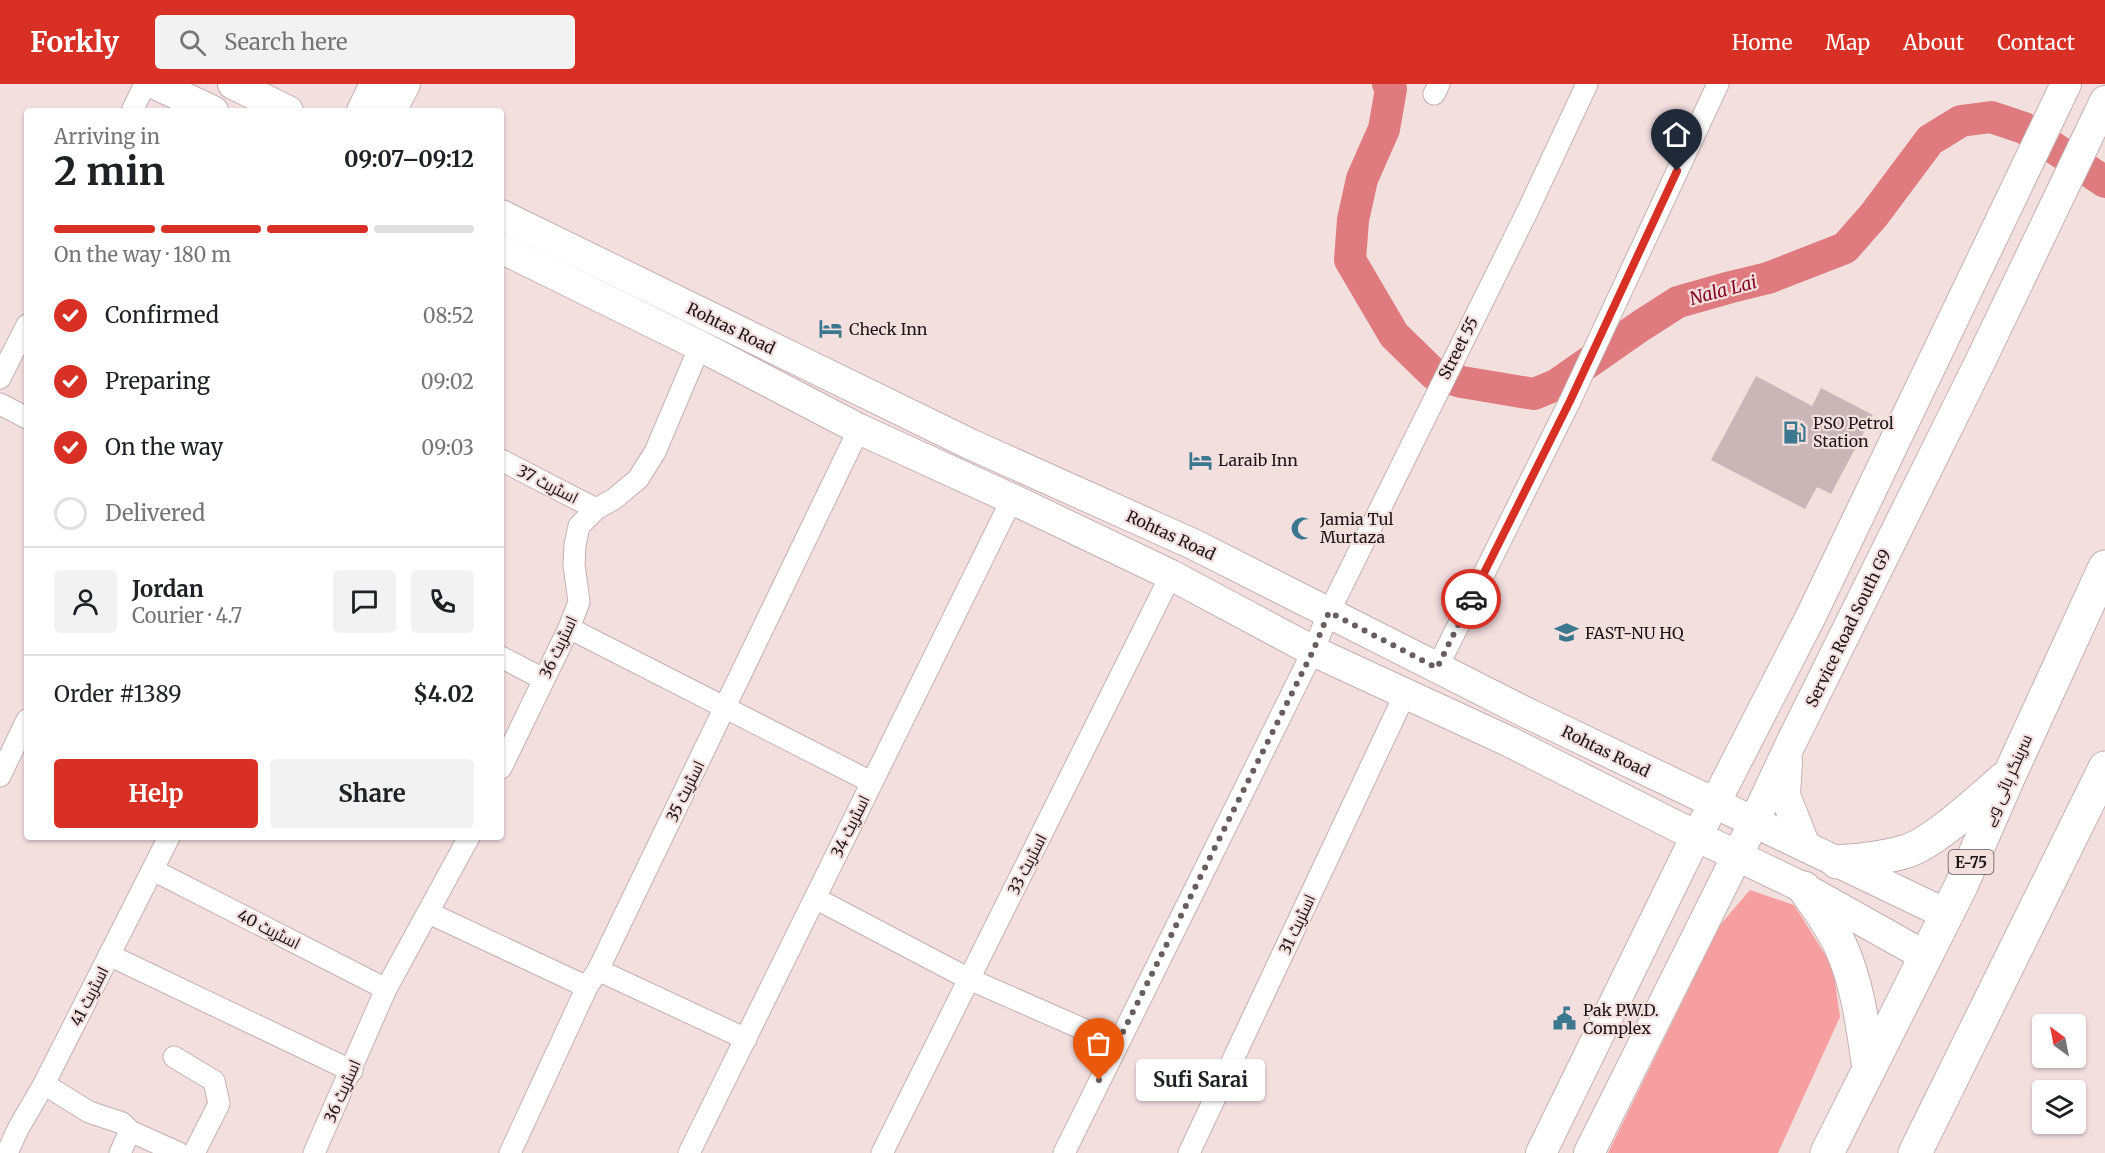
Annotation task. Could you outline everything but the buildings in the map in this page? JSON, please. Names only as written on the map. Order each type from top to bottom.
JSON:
[{"type":"highway","name":"سرینگر ہائی وے","points":[[1827,1153],[1961,886],[2008,776],[2105,567]]},
{"type":"highway","points":[[1915,1153],[2105,768]]},
{"type":"highway","points":[[1837,862],[1908,850],[1928,840],[2008,776]]},
{"type":"highway","points":[[1804,888],[1841,945],[1860,1009],[1869,1069]]},
{"type":"main road","points":[[154,84],[206,108]]},
{"type":"main road","points":[[233,84],[282,108]]},
{"type":"main road","points":[[363,108],[375,84]]},
{"type":"main road","points":[[393,108],[405,84]]},
{"type":"main road","points":[[1541,1153],[1696,836],[1810,618],[2066,84]]},
{"type":"main road","name":"Service Road South G9","points":[[1589,1153],[1979,364],[2105,101]]},
{"type":"main road","name":"Rohtas Road","points":[[504,216],[970,444],[1195,545],[1529,714],[1946,914]]},
{"type":"main road","name":"Rohtas Road","points":[[504,249],[700,346],[859,429],[1171,575],[1313,651],[1510,742],[1804,888],[1925,956]]},
{"type":"main road","points":[[1944,339],[1979,364]]},
{"type":"main road","points":[[1510,742],[1529,714]]},
{"type":"main road","points":[[1791,743],[1785,795],[1805,846]]},
{"type":"street","points":[[133,108],[145,84]]},
{"type":"street","name":"Street 55","points":[[1064,1153],[1313,651],[1329,612],[1528,210],[1587,84]]},
{"type":"street","points":[[1437,668],[1570,401],[1659,212],[1712,86]]},
{"type":"street","points":[[0,378],[24,331]]},
{"type":"street","name":"اسٹریٹ 36","points":[[504,762],[569,628],[579,602],[574,565],[579,526],[596,509],[614,499],[638,479],[655,452],[700,346]]},
{"type":"street","points":[[0,404],[24,416]]},
{"type":"street","name":"اسٹریٹ 35","points":[[510,1153],[859,429]]},
{"type":"street","name":"اسٹریٹ 37","points":[[504,462],[596,509]]},
{"type":"street","name":"اسٹریٹ 34","points":[[689,1153],[1012,499]]},
{"type":"street","name":"اسٹریٹ 33","points":[[882,1153],[1171,575]]},
{"type":"street","points":[[569,628],[871,782]]},
{"type":"street","points":[[504,659],[543,679]]},
{"type":"street","name":"اسٹریٹ 31","points":[[1190,1153],[1406,694]]},
{"type":"street","points":[[0,776],[13,754],[24,727]]},
{"type":"street","name":"اسٹریٹ 41","points":[[7,1153],[9,1124],[44,1084],[168,840]]},
{"type":"street","name":"اسٹریٹ 36","points":[[314,1153],[352,1071],[386,989],[467,840]]},
{"type":"street","name":"اسٹریٹ 40","points":[[153,870],[386,989]]},
{"type":"street","points":[[815,898],[969,979],[1117,1044]]},
{"type":"street","points":[[429,913],[746,1040]]},
{"type":"street","points":[[110,955],[352,1071]]},
{"type":"street","points":[[174,1057],[214,1081],[219,1104],[194,1153]]},
{"type":"street","points":[[44,1084],[89,1112],[122,1123],[130,1131],[179,1153]]},
{"type":"street","points":[[120,1153],[130,1131]]},
{"type":"shaded area","points":[[1750,890],[1794,905],[1833,967],[1840,1017],[1778,1153],[1608,1153],[1720,925]]},
{"type":"waterway","name":"Nala Lai","points":[[1388,84],[1391,89],[1384,129],[1362,179],[1353,220],[1350,260],[1394,335],[1434,374],[1462,382],[1534,394],[1556,385],[1678,302],[1768,278],[1845,248],[1874,215],[1930,140],[1961,121],[1991,117],[2024,128],[2105,182]]},
{"type":"way so far","points":[[1099,1080],[1313,651],[1329,612],[1437,668],[1471,599]]},
{"type":"place","name":"Check Inn","points":[[831,329]]},
{"type":"place","name":"PSO Petrol Station","points":[[1795,432]]},
{"type":"place","name":"Laraib Inn","points":[[1200,460]]},
{"type":"place","name":"Jamia Tul Murtaza","points":[[1302,528]]},
{"type":"place","name":"FAST-NU HQ","points":[[1567,633]]},
{"type":"place","name":"Pak P.W.D. Complex","points":[[1565,1019]]},
{"type":"place","name":"Sufi Sarai","points":[[1099,1080]]},
{"type":"route","points":[[1471,599],[1570,401],[1677,171]]}]
